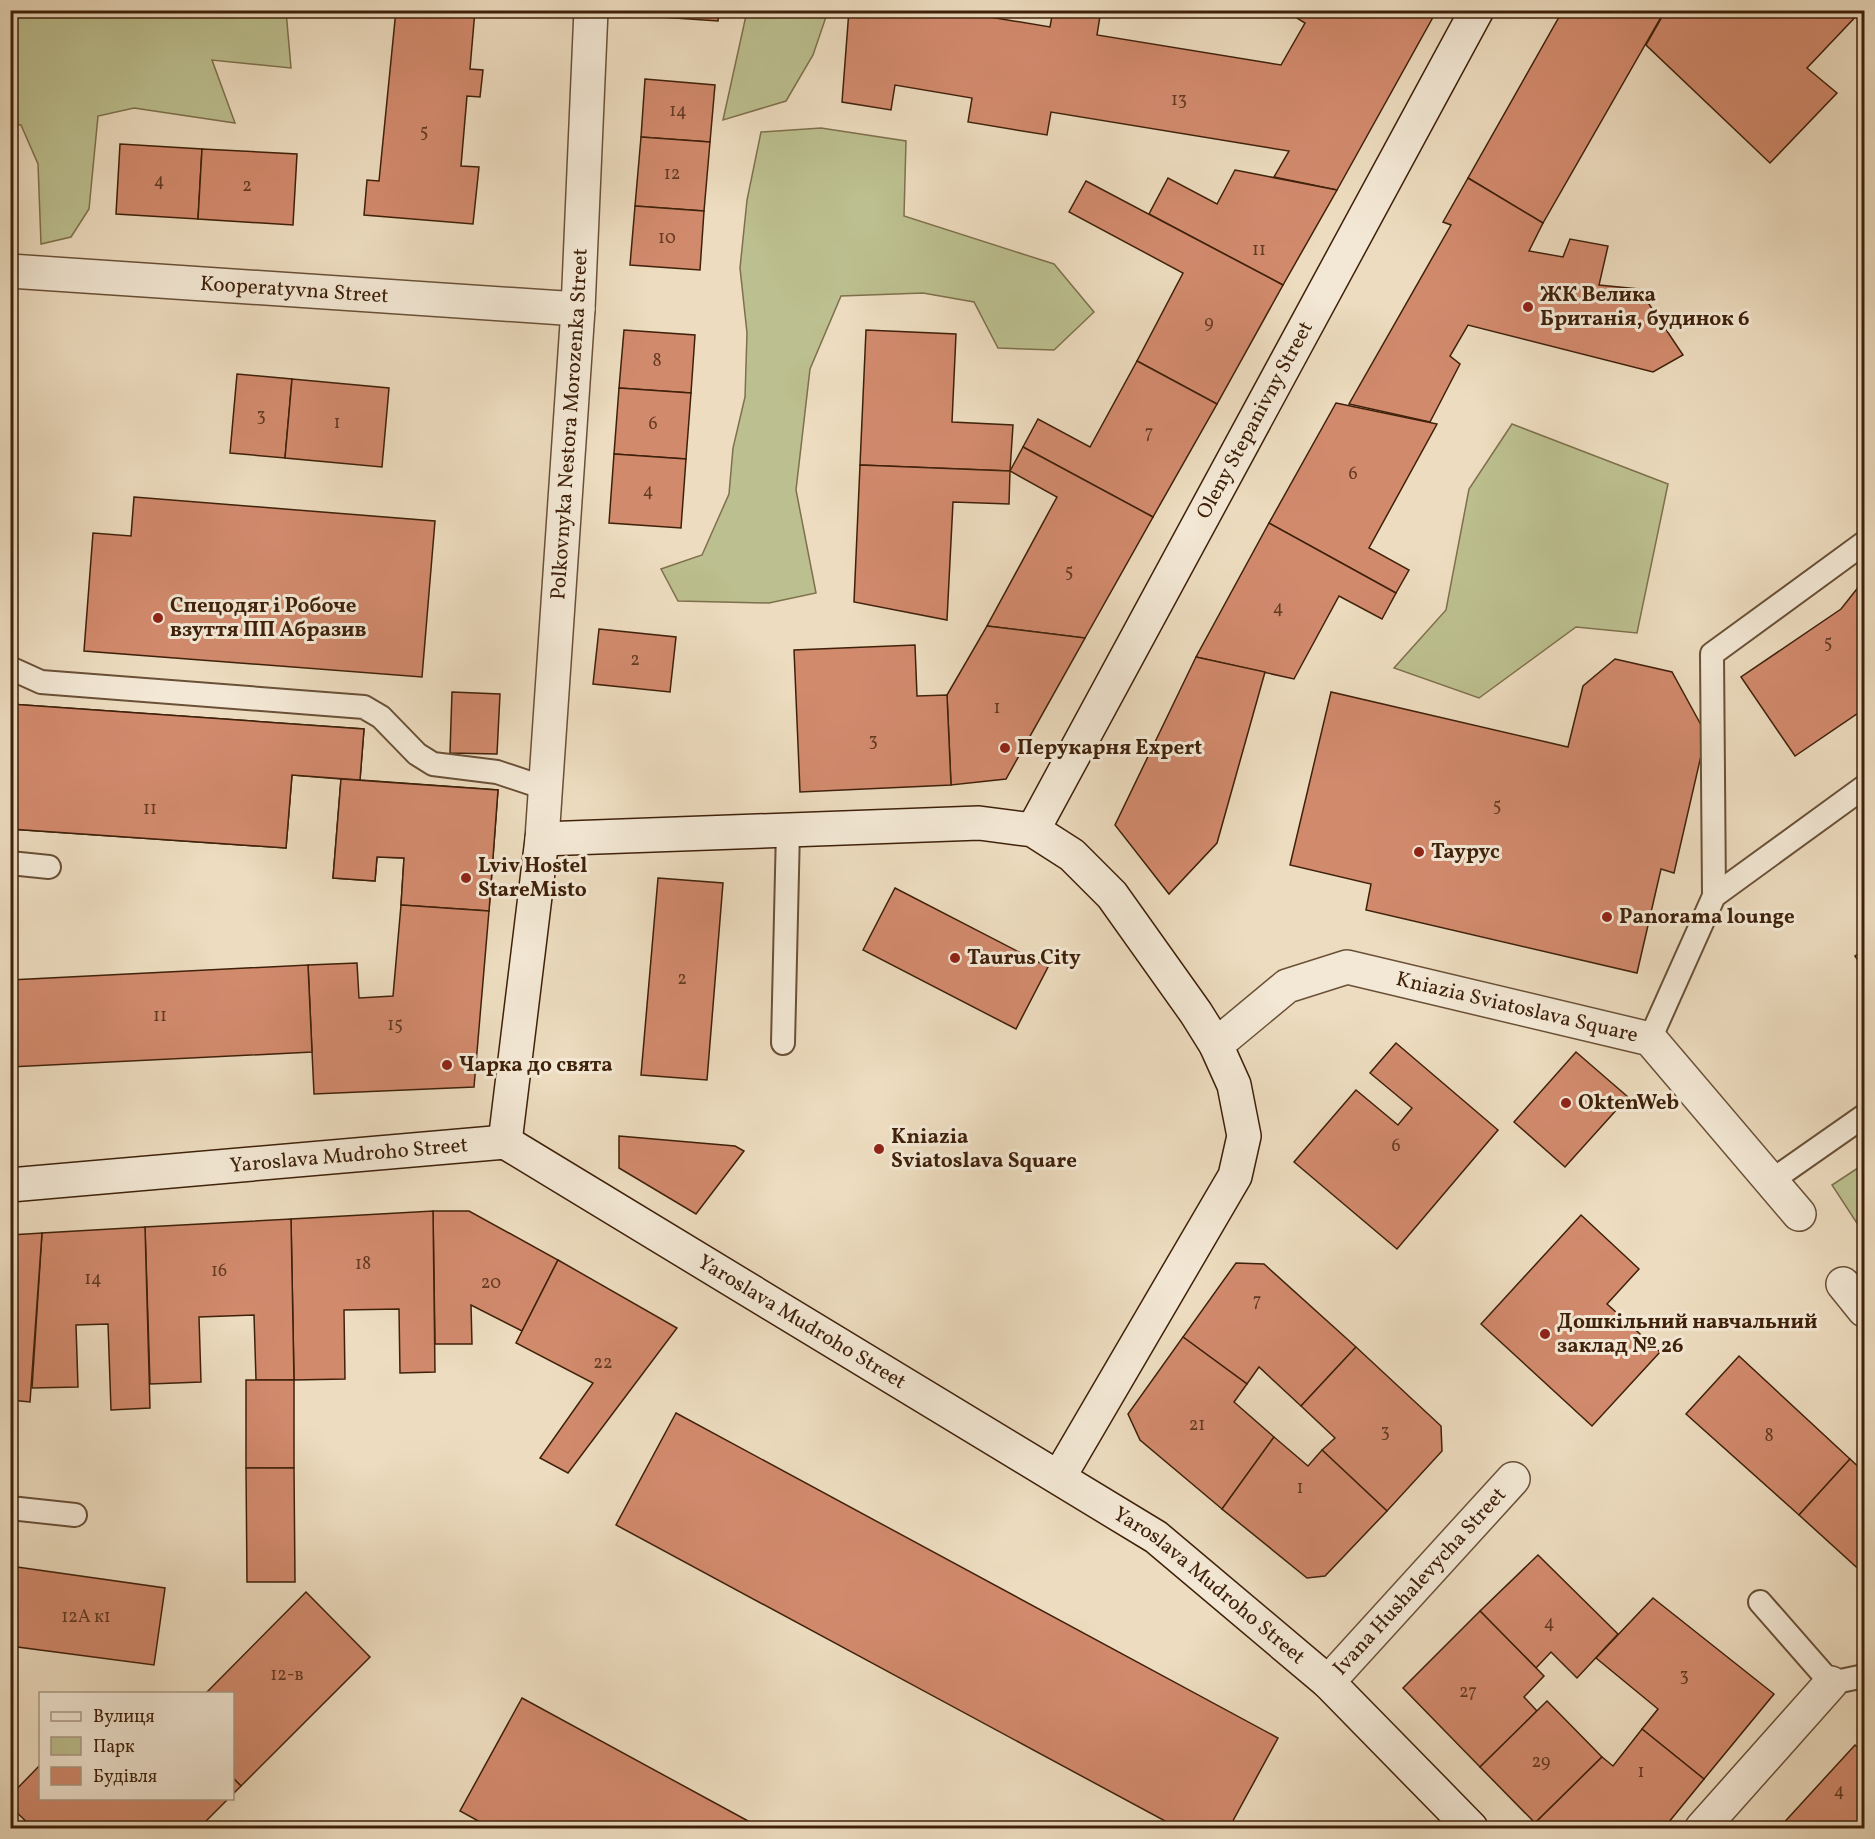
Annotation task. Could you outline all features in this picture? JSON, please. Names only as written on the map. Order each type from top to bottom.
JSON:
[{"type":"street","name":"Polkovnyka Nestora Morozenka Street","points":[[542,839],[578,309],[591,10]]},
{"type":"street","name":"Oleny Stepanivny Street","points":[[1033,831],[1477,10]]},
{"type":"street","name":"Kooperatyvna Street","points":[[10,271],[578,309]]},
{"type":"street","points":[[505,1142],[542,839],[979,823],[1033,831],[1072,855],[1112,895],[1196,1013],[1216,1045],[1234,1085],[1244,1136],[1235,1176],[1059,1477]]},
{"type":"street","name":"Kniazia Sviatoslava Square","points":[[1216,1045],[1287,986],[1347,967],[1650,1040],[1798,1214]]},
{"type":"street","name":"Yaroslava Mudroho Street","points":[[10,1185],[505,1142],[1156,1537],[1328,1682],[1471,1828]]},
{"type":"street","points":[[1843,1284],[1864,1310]]},
{"type":"street","name":"Ivana Hushalevycha Street","points":[[1328,1682],[1513,1479]]},
{"type":"street","points":[[1702,1828],[1831,1683]]},
{"type":"lane","points":[[1650,1040],[1714,896],[1712,654],[1864,543]]},
{"type":"lane","points":[[10,668],[41,682],[364,707],[381,717],[417,754],[433,764],[497,772],[545,788]]},
{"type":"lane","points":[[1714,896],[1864,787]]},
{"type":"lane","points":[[783,1043],[788,830]]},
{"type":"lane","points":[[10,863],[49,867]]},
{"type":"lane","points":[[1771,1181],[1864,1116]]},
{"type":"lane","points":[[10,1508],[75,1515]]},
{"type":"lane","points":[[1760,1602],[1831,1683],[1864,1676]]},
{"type":"green space","points":[[11,10],[286,11],[291,68],[212,60],[235,123],[134,108],[98,116],[89,209],[71,237],[41,244],[38,164],[21,125],[11,125]]},
{"type":"green space","points":[[747,11],[828,11],[813,55],[786,101],[723,120]]},
{"type":"green space","points":[[821,128],[906,141],[904,216],[1054,264],[1094,312],[1054,350],[998,348],[974,302],[923,293],[841,296],[810,369],[796,490],[816,593],[769,603],[678,601],[661,569],[702,555],[729,494],[733,448],[745,397],[747,333],[740,268],[747,200],[761,132]]},
{"type":"green space","points":[[1512,424],[1668,484],[1637,633],[1576,627],[1479,698],[1394,668],[1446,610],[1469,489]]},
{"type":"green space","points":[[1864,1164],[1864,1234],[1832,1185]]},
{"type":"building","points":[[396,10],[475,10],[470,69],[483,70],[480,97],[467,96],[461,166],[479,167],[473,224],[364,215],[367,180],[379,181]]},
{"type":"building","points":[[647,10],[719,10],[718,21],[646,16]]},
{"type":"building","points":[[849,10],[948,10],[1050,27],[1053,10],[1101,10],[1097,35],[1281,65],[1305,23],[1292,15],[1294,10],[1437,10],[1337,190],[1274,177],[1289,151],[1051,112],[1047,135],[968,122],[972,98],[895,85],[891,110],[842,102]]},
{"type":"building","name":"ЖК Велика Британія, будинок 6","points":[[1563,10],[1665,10],[1543,223],[1468,178]]},
{"type":"building","points":[[1666,10],[1862,10],[1807,68],[1837,93],[1770,163],[1646,45]]},
{"type":"building","points":[[645,79],[715,85],[710,142],[641,137]]},
{"type":"building","points":[[641,137],[710,142],[704,211],[635,206]]},
{"type":"building","points":[[120,144],[202,149],[198,219],[116,214]]},
{"type":"building","points":[[202,149],[297,154],[293,225],[198,219]]},
{"type":"building","points":[[1235,170],[1337,190],[1283,285],[1149,214],[1168,178],[1217,204]]},
{"type":"building","name":"ЖК Велика Британія, будинок 6","points":[[1468,178],[1543,223],[1529,251],[1563,257],[1570,239],[1608,246],[1599,285],[1639,289],[1683,355],[1653,372],[1468,325],[1450,356],[1460,364],[1430,422],[1349,404],[1451,225],[1443,222]]},
{"type":"building","points":[[1086,181],[1283,285],[1217,404],[1137,361],[1183,273],[1069,212]]},
{"type":"building","points":[[635,206],[704,211],[700,270],[630,265]]},
{"type":"building","points":[[624,330],[695,335],[691,393],[619,388]]},
{"type":"building","points":[[866,330],[956,334],[952,422],[1013,425],[1010,471],[860,465]]},
{"type":"building","points":[[1137,361],[1217,404],[1153,517],[1023,447],[1038,419],[1090,447]]},
{"type":"building","points":[[237,374],[292,379],[285,458],[230,453]]},
{"type":"building","points":[[292,379],[389,388],[382,467],[285,458]]},
{"type":"building","points":[[619,388],[691,393],[686,459],[614,454]]},
{"type":"building","points":[[1336,403],[1437,424],[1369,548],[1409,570],[1396,593],[1269,523]]},
{"type":"building","points":[[1023,447],[1153,517],[1085,638],[987,626],[1057,497],[1010,471]]},
{"type":"building","points":[[614,454],[686,459],[681,528],[609,523]]},
{"type":"building","points":[[860,465],[1010,471],[1009,504],[953,502],[947,620],[854,602]]},
{"type":"building","points":[[134,497],[435,521],[422,677],[84,651],[93,533],[131,536]]},
{"type":"building","points":[[1269,523],[1396,593],[1382,619],[1339,596],[1294,679],[1196,657]]},
{"type":"building","points":[[1864,580],[1864,709],[1795,756],[1741,677],[1841,609]]},
{"type":"building","points":[[987,626],[1085,638],[1006,779],[951,785],[947,695]]},
{"type":"building","points":[[599,629],[676,637],[670,692],[593,684]]},
{"type":"building","points":[[915,645],[917,696],[947,695],[951,785],[800,792],[794,650]]},
{"type":"building","points":[[1196,657],[1265,672],[1217,843],[1169,894],[1115,825]]},
{"type":"building","points":[[1615,659],[1672,672],[1706,734],[1674,873],[1661,869],[1637,973],[1366,910],[1371,884],[1290,865],[1331,692],[1568,747],[1583,686]]},
{"type":"building","points":[[452,692],[500,694],[497,754],[450,753]]},
{"type":"building","points":[[10,704],[364,729],[360,780],[498,790],[489,911],[401,905],[404,858],[377,857],[375,881],[333,878],[341,779],[292,775],[286,848],[10,829]]},
{"type":"building","points":[[10,704],[364,729],[360,780],[292,775],[286,848],[10,829]]},
{"type":"building","points":[[341,779],[498,790],[489,911],[401,905],[404,858],[377,857],[375,881],[333,878]]},
{"type":"building","points":[[658,878],[723,883],[707,1080],[641,1075]]},
{"type":"building","name":"Taurus City","points":[[895,888],[1048,967],[1016,1029],[863,950]]},
{"type":"building","points":[[401,905],[489,911],[474,1087],[314,1094],[308,965],[357,963],[359,998],[393,996]]},
{"type":"building","points":[[1864,950],[1864,970],[1855,956]]},
{"type":"building","points":[[308,965],[312,1052],[10,1067],[10,980]]},
{"type":"building","points":[[1396,1043],[1498,1130],[1397,1249],[1294,1162],[1356,1090],[1398,1125],[1412,1108],[1370,1073]]},
{"type":"building","points":[[1576,1052],[1628,1097],[1565,1167],[1514,1122]]},
{"type":"building","points":[[619,1136],[735,1146],[744,1151],[696,1214],[619,1168]]},
{"type":"building","points":[[433,1211],[469,1211],[558,1260],[522,1331],[471,1305],[472,1344],[435,1344]]},
{"type":"building","points":[[433,1211],[435,1372],[400,1373],[399,1309],[344,1310],[345,1379],[294,1380],[291,1219]]},
{"type":"building","points":[[1581,1215],[1639,1269],[1607,1304],[1660,1352],[1592,1426],[1481,1324]]},
{"type":"building","points":[[291,1219],[294,1380],[256,1380],[254,1315],[199,1317],[201,1382],[150,1384],[145,1227]]},
{"type":"building","points":[[145,1227],[150,1408],[111,1410],[108,1324],[76,1325],[78,1387],[32,1388],[42,1233]]},
{"type":"building","points":[[42,1233],[30,1402],[10,1400],[10,1235]]},
{"type":"building","points":[[558,1260],[677,1328],[568,1473],[540,1458],[593,1383],[516,1343]]},
{"type":"building","points":[[1236,1263],[1264,1264],[1356,1347],[1301,1406],[1259,1367],[1247,1384],[1183,1337]]},
{"type":"building","points":[[1183,1337],[1247,1384],[1234,1402],[1274,1437],[1222,1509],[1140,1440],[1128,1414]]},
{"type":"building","points":[[1356,1347],[1441,1426],[1442,1451],[1387,1511],[1322,1450],[1335,1438],[1301,1406]]},
{"type":"building","points":[[1739,1356],[1850,1459],[1799,1515],[1686,1414]]},
{"type":"building","points":[[246,1380],[294,1380],[294,1468],[246,1468]]},
{"type":"building","points":[[676,1413],[1278,1738],[1229,1828],[1178,1828],[616,1525]]},
{"type":"building","points":[[1274,1437],[1308,1466],[1322,1450],[1387,1511],[1325,1576],[1307,1578],[1222,1509]]},
{"type":"building","points":[[1850,1459],[1864,1472],[1864,1574],[1799,1515]]},
{"type":"building","points":[[246,1468],[294,1468],[295,1582],[247,1582]]},
{"type":"building","points":[[1538,1555],[1618,1634],[1577,1678],[1551,1652],[1536,1668],[1480,1611]]},
{"type":"building","points":[[10,1566],[165,1588],[154,1665],[10,1646]]},
{"type":"building","points":[[306,1592],[370,1657],[241,1786],[234,1779],[234,1692],[207,1692]]},
{"type":"building","points":[[1653,1598],[1774,1694],[1704,1779],[1642,1729],[1658,1709],[1596,1658]]},
{"type":"building","points":[[1480,1611],[1544,1676],[1524,1697],[1537,1711],[1480,1767],[1403,1688]]},
{"type":"building","points":[[522,1698],[761,1828],[491,1828],[460,1811]]},
{"type":"building","points":[[1547,1701],[1602,1757],[1535,1823],[1480,1767]]},
{"type":"building","points":[[1642,1729],[1704,1779],[1664,1828],[1540,1828],[1535,1823],[1602,1757],[1613,1766]]},
{"type":"building","points":[[1855,1745],[1864,1753],[1864,1828],[1779,1828]]},
{"type":"building","points":[[39,1766],[39,1800],[227,1800],[199,1828],[33,1828],[10,1806],[10,1796]]},
{"type":"building","points":[[234,1779],[241,1786],[234,1793]]},
{"type":"place","name":"ЖК Велика Британія, будинок 6","points":[[1528,307]]},
{"type":"place","name":"Спецодяг і Робоче взуття ПП Абразив","points":[[158,618]]},
{"type":"place","name":"Перукарня Expert","points":[[1005,748]]},
{"type":"place","name":"Таурус","points":[[1419,852]]},
{"type":"place","name":"Lviv Hostel StareMisto","points":[[466,878]]},
{"type":"place","name":"Panorama lounge","points":[[1607,917]]},
{"type":"place","name":"Taurus City","points":[[955,958]]},
{"type":"place","name":"Чарка до свята","points":[[447,1065]]},
{"type":"place","name":"OktenWeb","points":[[1566,1103]]},
{"type":"place","name":"Kniazia Sviatoslava Square","points":[[879,1149]]},
{"type":"place","name":"Дошкільний навчальний заклад № 26","points":[[1545,1334]]}]
